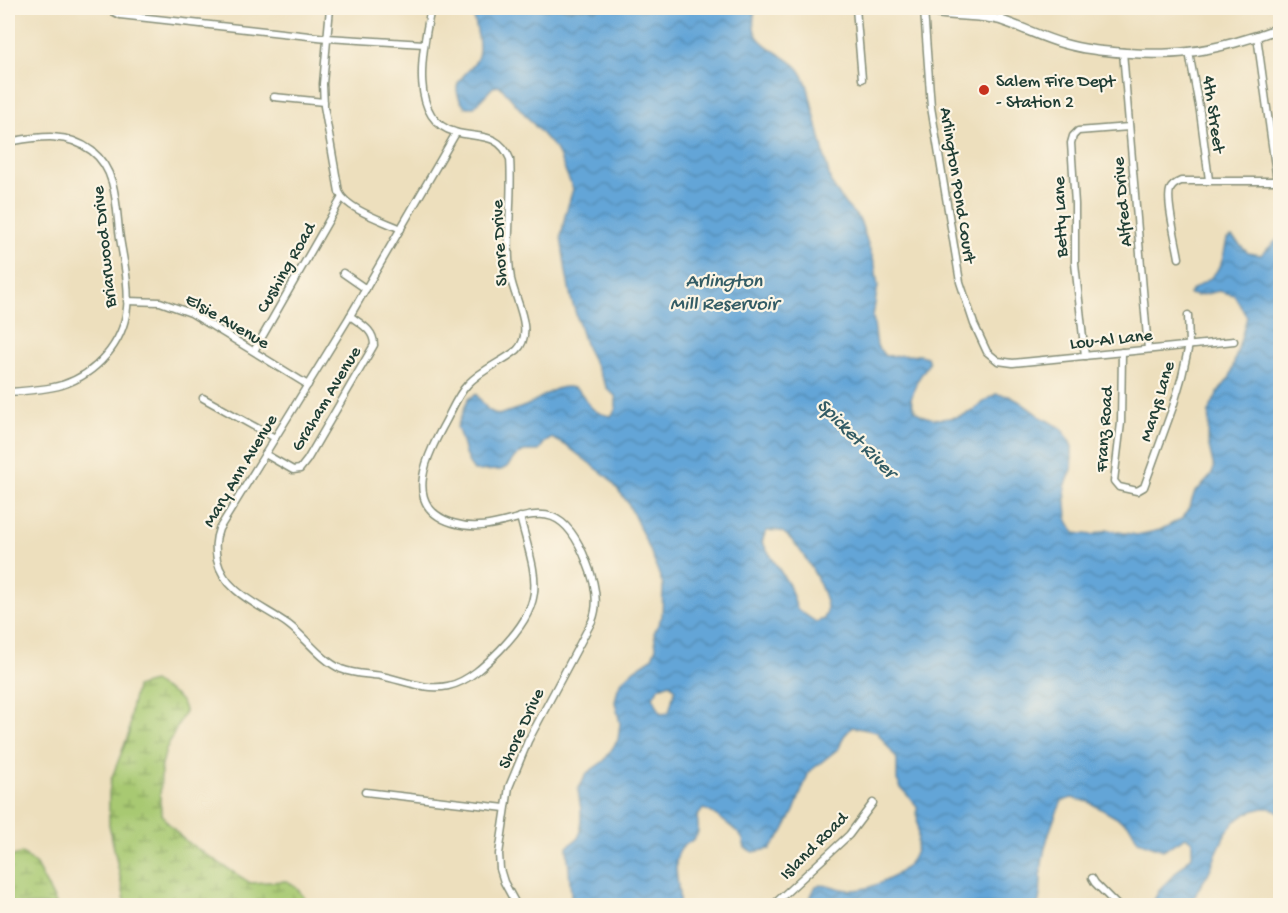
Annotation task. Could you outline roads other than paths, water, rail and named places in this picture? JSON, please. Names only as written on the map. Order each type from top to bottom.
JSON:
[{"type":"street","points":[[106,8],[120,15],[327,38],[424,44]]},
{"type":"street","points":[[330,8],[324,102],[337,186],[342,199],[350,206],[401,229]]},
{"type":"street","name":"Shore Drive","points":[[431,8],[424,44],[422,87],[427,109],[435,121],[446,129],[497,141],[503,146],[510,159],[510,274],[524,335],[522,344],[517,350],[476,377],[465,388],[425,463],[423,494],[432,510],[442,518],[457,524],[481,526],[532,514],[547,515],[558,520],[570,531],[580,546],[589,566],[596,594],[596,608],[592,621],[528,741],[509,787],[499,854],[504,882],[517,906]]},
{"type":"street","points":[[856,8],[862,79]]},
{"type":"street","points":[[1001,8],[1001,20]]},
{"type":"street","points":[[922,9],[1001,20],[1066,44],[1088,49],[1123,52],[1189,52],[1281,28]]},
{"type":"street","name":"Arlington Pond Court","points":[[922,9],[931,106],[960,282],[974,324],[992,357]]},
{"type":"street","points":[[1179,258],[1170,205],[1170,189],[1181,181],[1279,181],[1257,36]]},
{"type":"street","name":"Alfred Drive","points":[[1123,52],[1148,349]]},
{"type":"street","name":"4th Street","points":[[1189,52],[1209,180]]},
{"type":"street","points":[[274,97],[324,102]]},
{"type":"street","name":"Betty Lane","points":[[1085,356],[1075,263],[1075,204],[1071,143],[1078,130],[1130,127]]},
{"type":"street","name":"Mary Ann Avenue","points":[[456,133],[350,316],[216,537],[215,550],[220,572],[228,585],[289,625],[330,662],[349,672],[441,687],[461,682],[488,661],[530,612],[535,597],[532,567],[520,517]]},
{"type":"street","name":"Briarwood Drive","points":[[8,142],[40,137],[63,137],[82,144],[100,159],[112,178],[115,192],[127,301],[124,324],[118,337],[106,356],[95,366],[63,385],[8,392]]},
{"type":"street","name":"Cushing Road","points":[[254,351],[342,199]]},
{"type":"street","points":[[343,273],[366,289]]},
{"type":"street","name":"Elsie Avenue","points":[[127,301],[152,301],[175,306],[206,321],[308,385]]},
{"type":"street","name":"Marys Lane","points":[[1137,491],[1144,488],[1173,407],[1189,345],[1188,315]]},
{"type":"street","name":"Graham Avenue","points":[[265,454],[289,468],[300,469],[371,352],[374,340],[368,329],[350,316]]},
{"type":"street","name":"Lou-Al Lane","points":[[992,357],[998,361],[1013,363],[1234,340]]},
{"type":"street","name":"Franz Road","points":[[1122,352],[1121,423],[1114,481],[1119,488],[1137,491]]},
{"type":"street","points":[[203,398],[275,438]]},
{"type":"street","points":[[365,792],[505,808]]},
{"type":"street","name":"Island Road","points":[[772,906],[849,835],[873,803]]},
{"type":"street","points":[[1094,881],[1118,906]]},
{"type":"water","name":"Arlington Mill Reservoir","points":[[472,8],[756,8],[753,20],[758,38],[797,67],[804,77],[831,183],[845,204],[860,220],[875,265],[878,286],[873,316],[877,346],[885,356],[919,355],[927,357],[929,363],[917,381],[911,399],[915,409],[929,418],[952,418],[972,411],[996,394],[1009,396],[1061,428],[1072,447],[1072,469],[1065,487],[1067,519],[1075,533],[1093,535],[1107,530],[1137,535],[1160,530],[1183,518],[1194,494],[1210,477],[1214,468],[1208,442],[1209,411],[1217,394],[1230,377],[1247,317],[1234,295],[1219,291],[1197,296],[1189,294],[1217,271],[1227,239],[1232,237],[1248,253],[1261,255],[1280,237],[1280,813],[1270,808],[1259,809],[1248,813],[1231,826],[1197,892],[1195,905],[1156,905],[1153,902],[1160,889],[1192,856],[1192,840],[1186,837],[1163,850],[1138,841],[1129,825],[1089,802],[1072,798],[1062,801],[1049,832],[1041,869],[1038,905],[810,905],[816,886],[824,885],[854,890],[872,886],[885,881],[906,867],[916,851],[917,806],[897,780],[897,759],[877,732],[852,727],[844,736],[839,748],[809,772],[794,811],[783,832],[770,849],[753,852],[745,848],[740,835],[718,817],[703,809],[697,817],[698,827],[695,837],[680,850],[677,857],[679,905],[572,905],[567,847],[578,838],[581,831],[578,790],[587,773],[604,761],[618,740],[620,723],[615,702],[618,688],[635,669],[652,658],[656,647],[654,633],[662,616],[663,585],[628,503],[609,478],[567,446],[552,438],[544,443],[539,451],[524,451],[501,470],[474,471],[466,455],[457,427],[468,399],[476,394],[488,410],[498,415],[526,406],[562,387],[577,390],[599,413],[611,416],[616,409],[616,397],[607,388],[586,347],[571,298],[561,237],[573,189],[557,151],[500,86],[493,87],[474,107],[465,107],[459,97],[457,89],[459,82],[473,65],[479,50]],"holes":[[[766,531],[780,531],[787,535],[811,566],[826,603],[827,611],[824,619],[816,622],[797,609],[789,585],[762,542]],[[670,683],[675,689],[669,712],[661,714],[653,697],[659,687]]]},
{"type":"place","name":"Salem Fire Dept - Station 2","points":[[984,90]]},
{"type":"water label","name":"Spicket River","points":[[858,437]]}]
